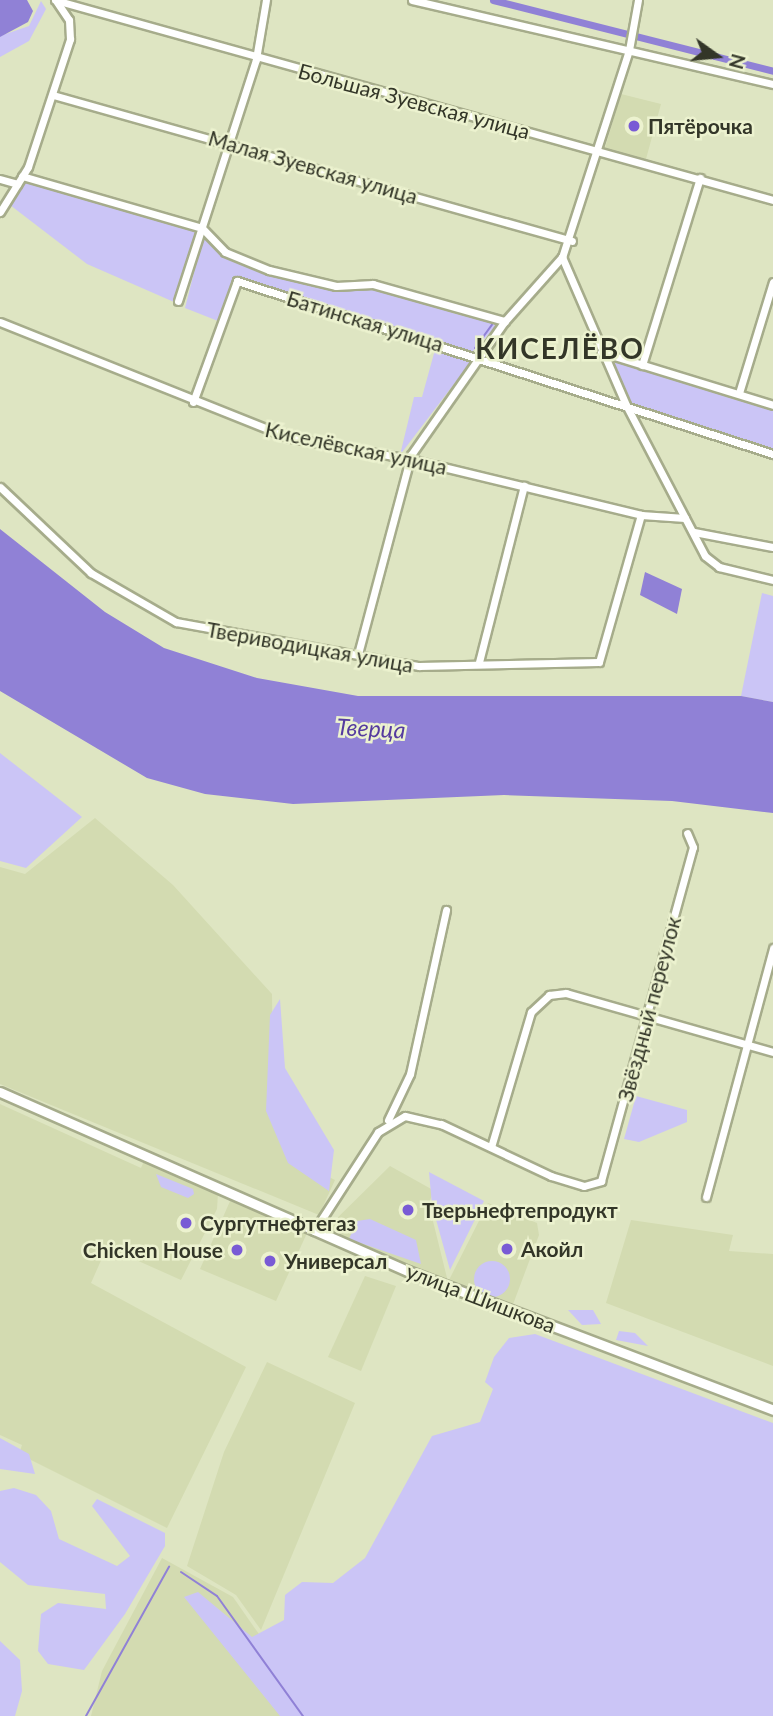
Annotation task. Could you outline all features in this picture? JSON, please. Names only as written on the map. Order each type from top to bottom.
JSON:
[{"type":"main road","name":"улица Шишкова","points":[[0,1092],[314,1231],[773,1410]]},
{"type":"street","name":"Большая Зуевская улица","points":[[54,0],[256,59],[598,150],[773,200]]},
{"type":"street","points":[[0,212],[22,176],[53,95],[71,30],[54,0]]},
{"type":"street","points":[[178,301],[256,59],[266,0]]},
{"type":"street","points":[[412,0],[773,84]]},
{"type":"street","points":[[358,654],[410,459],[505,321],[562,257],[572,241],[628,50],[638,0]]},
{"type":"street","name":"Малая Зуевская улица","points":[[53,95],[572,241]]},
{"type":"street","name":"Батинская улица","points":[[22,176],[202,228],[225,251],[269,270],[336,286],[373,284],[505,321]]},
{"type":"street","points":[[642,365],[700,178]]},
{"type":"street","points":[[0,179],[17,184]]},
{"type":"street","points":[[562,257],[626,405],[694,532],[719,567],[773,580]]},
{"type":"street","name":"Батинская улица","points":[[193,402],[237,281],[479,356],[626,405],[639,415],[657,415],[773,454]]},
{"type":"street","points":[[739,393],[773,282]]},
{"type":"street","name":"Киселёвская улица","points":[[0,322],[193,402],[290,438],[410,459],[641,515],[685,518]]},
{"type":"street","points":[[601,352],[773,405]]},
{"type":"street","points":[[479,662],[524,486]]},
{"type":"street","name":"Твериводицкая улица","points":[[0,487],[91,573],[139,605],[193,627],[419,666],[479,662],[599,662],[641,515]]},
{"type":"street","points":[[694,532],[773,547]]},
{"type":"street","name":"Звёздный переулок","points":[[491,1147],[551,1176],[598,1183],[694,847],[687,833]]},
{"type":"street","points":[[314,1231],[384,1125],[410,1074],[446,910]]},
{"type":"street","points":[[706,1197],[773,948]]},
{"type":"street","points":[[384,1125],[419,1117],[491,1147],[531,1012],[545,997],[566,993],[773,1052]]},
{"type":"shaded area","points":[[41,1],[46,9],[29,41],[0,57],[0,36],[29,26]]},
{"type":"shaded area","points":[[621,94],[661,104],[646,159],[605,148]]},
{"type":"shaded area","points":[[24,179],[200,233],[174,302],[87,264],[10,205]]},
{"type":"shaded area","points":[[204,233],[224,254],[335,288],[374,287],[456,314],[501,321],[472,352],[237,279],[218,321],[185,308]]},
{"type":"shaded area","points":[[436,346],[473,359],[400,455],[414,397],[422,397]]},
{"type":"shaded area","points":[[621,361],[773,407],[773,449],[631,408],[611,364]]},
{"type":"shaded area","points":[[762,593],[773,596],[773,702],[741,696]]},
{"type":"shaded area","points":[[0,753],[82,817],[26,868],[0,861]]},
{"type":"shaded area","points":[[95,818],[173,885],[272,994],[273,1075],[307,1166],[335,1180],[319,1215],[0,1084],[0,867],[25,874]]},
{"type":"shaded area","points":[[280,999],[285,1068],[334,1150],[329,1191],[288,1163],[266,1111],[270,1015]]},
{"type":"shaded area","points":[[636,1096],[687,1110],[687,1122],[639,1142],[624,1139]]},
{"type":"shaded area","points":[[0,1104],[141,1168],[144,1161],[218,1193],[217,1209],[181,1280],[107,1247],[91,1283],[246,1367],[167,1528],[19,1454],[22,1445],[0,1435]]},
{"type":"shaded area","points":[[390,1166],[433,1190],[429,1205],[448,1282],[488,1203],[537,1223],[539,1235],[512,1307],[448,1283],[324,1231]]},
{"type":"shaded area","points":[[429,1172],[484,1201],[450,1270],[432,1205]]},
{"type":"shaded area","points":[[156,1174],[193,1189],[194,1194],[188,1198],[161,1187]]},
{"type":"shaded area","points":[[231,1199],[307,1233],[276,1301],[200,1269]]},
{"type":"shaded area","points":[[370,1219],[416,1240],[421,1264],[349,1239],[357,1221]]},
{"type":"shaded area","points":[[631,1220],[733,1235],[729,1251],[773,1254],[773,1366],[606,1303]]},
{"type":"shaded area","points":[[492,1261],[505,1266],[510,1279],[505,1292],[492,1297],[479,1292],[474,1279],[479,1266]]},
{"type":"shaded area","points":[[365,1276],[396,1286],[361,1371],[328,1357]]},
{"type":"shaded area","points":[[568,1310],[593,1310],[601,1324],[582,1325]]},
{"type":"shaded area","points":[[619,1331],[635,1333],[648,1346],[616,1340]]},
{"type":"shaded area","points":[[535,1334],[773,1423],[773,1716],[280,1716],[184,1597],[198,1592],[252,1637],[284,1620],[285,1595],[302,1582],[333,1583],[365,1558],[432,1436],[480,1422],[493,1389],[485,1382],[494,1357],[509,1338]]},
{"type":"shaded area","points":[[267,1362],[355,1403],[261,1630],[236,1595],[187,1566],[224,1452]]},
{"type":"shaded area","points":[[0,1438],[29,1454],[35,1474],[0,1469]]},
{"type":"shaded area","points":[[14,1488],[36,1495],[51,1511],[59,1539],[117,1566],[130,1556],[92,1506],[97,1499],[165,1533],[165,1546],[125,1614],[84,1670],[48,1664],[38,1651],[41,1614],[58,1603],[106,1609],[105,1594],[28,1585],[0,1562],[0,1491]]},
{"type":"shaded area","points":[[162,1558],[233,1597],[316,1716],[91,1716],[102,1671]]},
{"type":"shaded area","points":[[0,1641],[20,1660],[22,1691],[15,1716],[0,1716]]},
{"type":"water","points":[[0,0],[27,0],[33,11],[28,22],[0,37]]},
{"type":"water","name":"Тверца","points":[[0,529],[105,612],[164,648],[257,678],[358,696],[741,696],[773,702],[773,813],[672,801],[504,795],[293,804],[205,794],[147,778],[0,691]]},
{"type":"water","points":[[645,572],[682,589],[677,614],[640,595]]},
{"type":"waterway","points":[[493,0],[773,71]]},
{"type":"waterway","points":[[475,348],[492,325]]},
{"type":"waterway","points":[[86,1716],[169,1567]]},
{"type":"waterway","points":[[181,1572],[217,1596],[303,1716]]},
{"type":"place","name":"Пятёрочка","points":[[634,126]]},
{"type":"place","name":"Тверьнефтепродукт","points":[[408,1210]]},
{"type":"place","name":"Сургутнефтегаз","points":[[186,1223]]},
{"type":"place","name":"Акойл","points":[[507,1249]]},
{"type":"place","name":"Chicken House","points":[[237,1250]]},
{"type":"place","name":"Универсал","points":[[270,1261]]},
{"type":"district","name":"КИСЕЛЁВО","points":[[560,348]]}]
